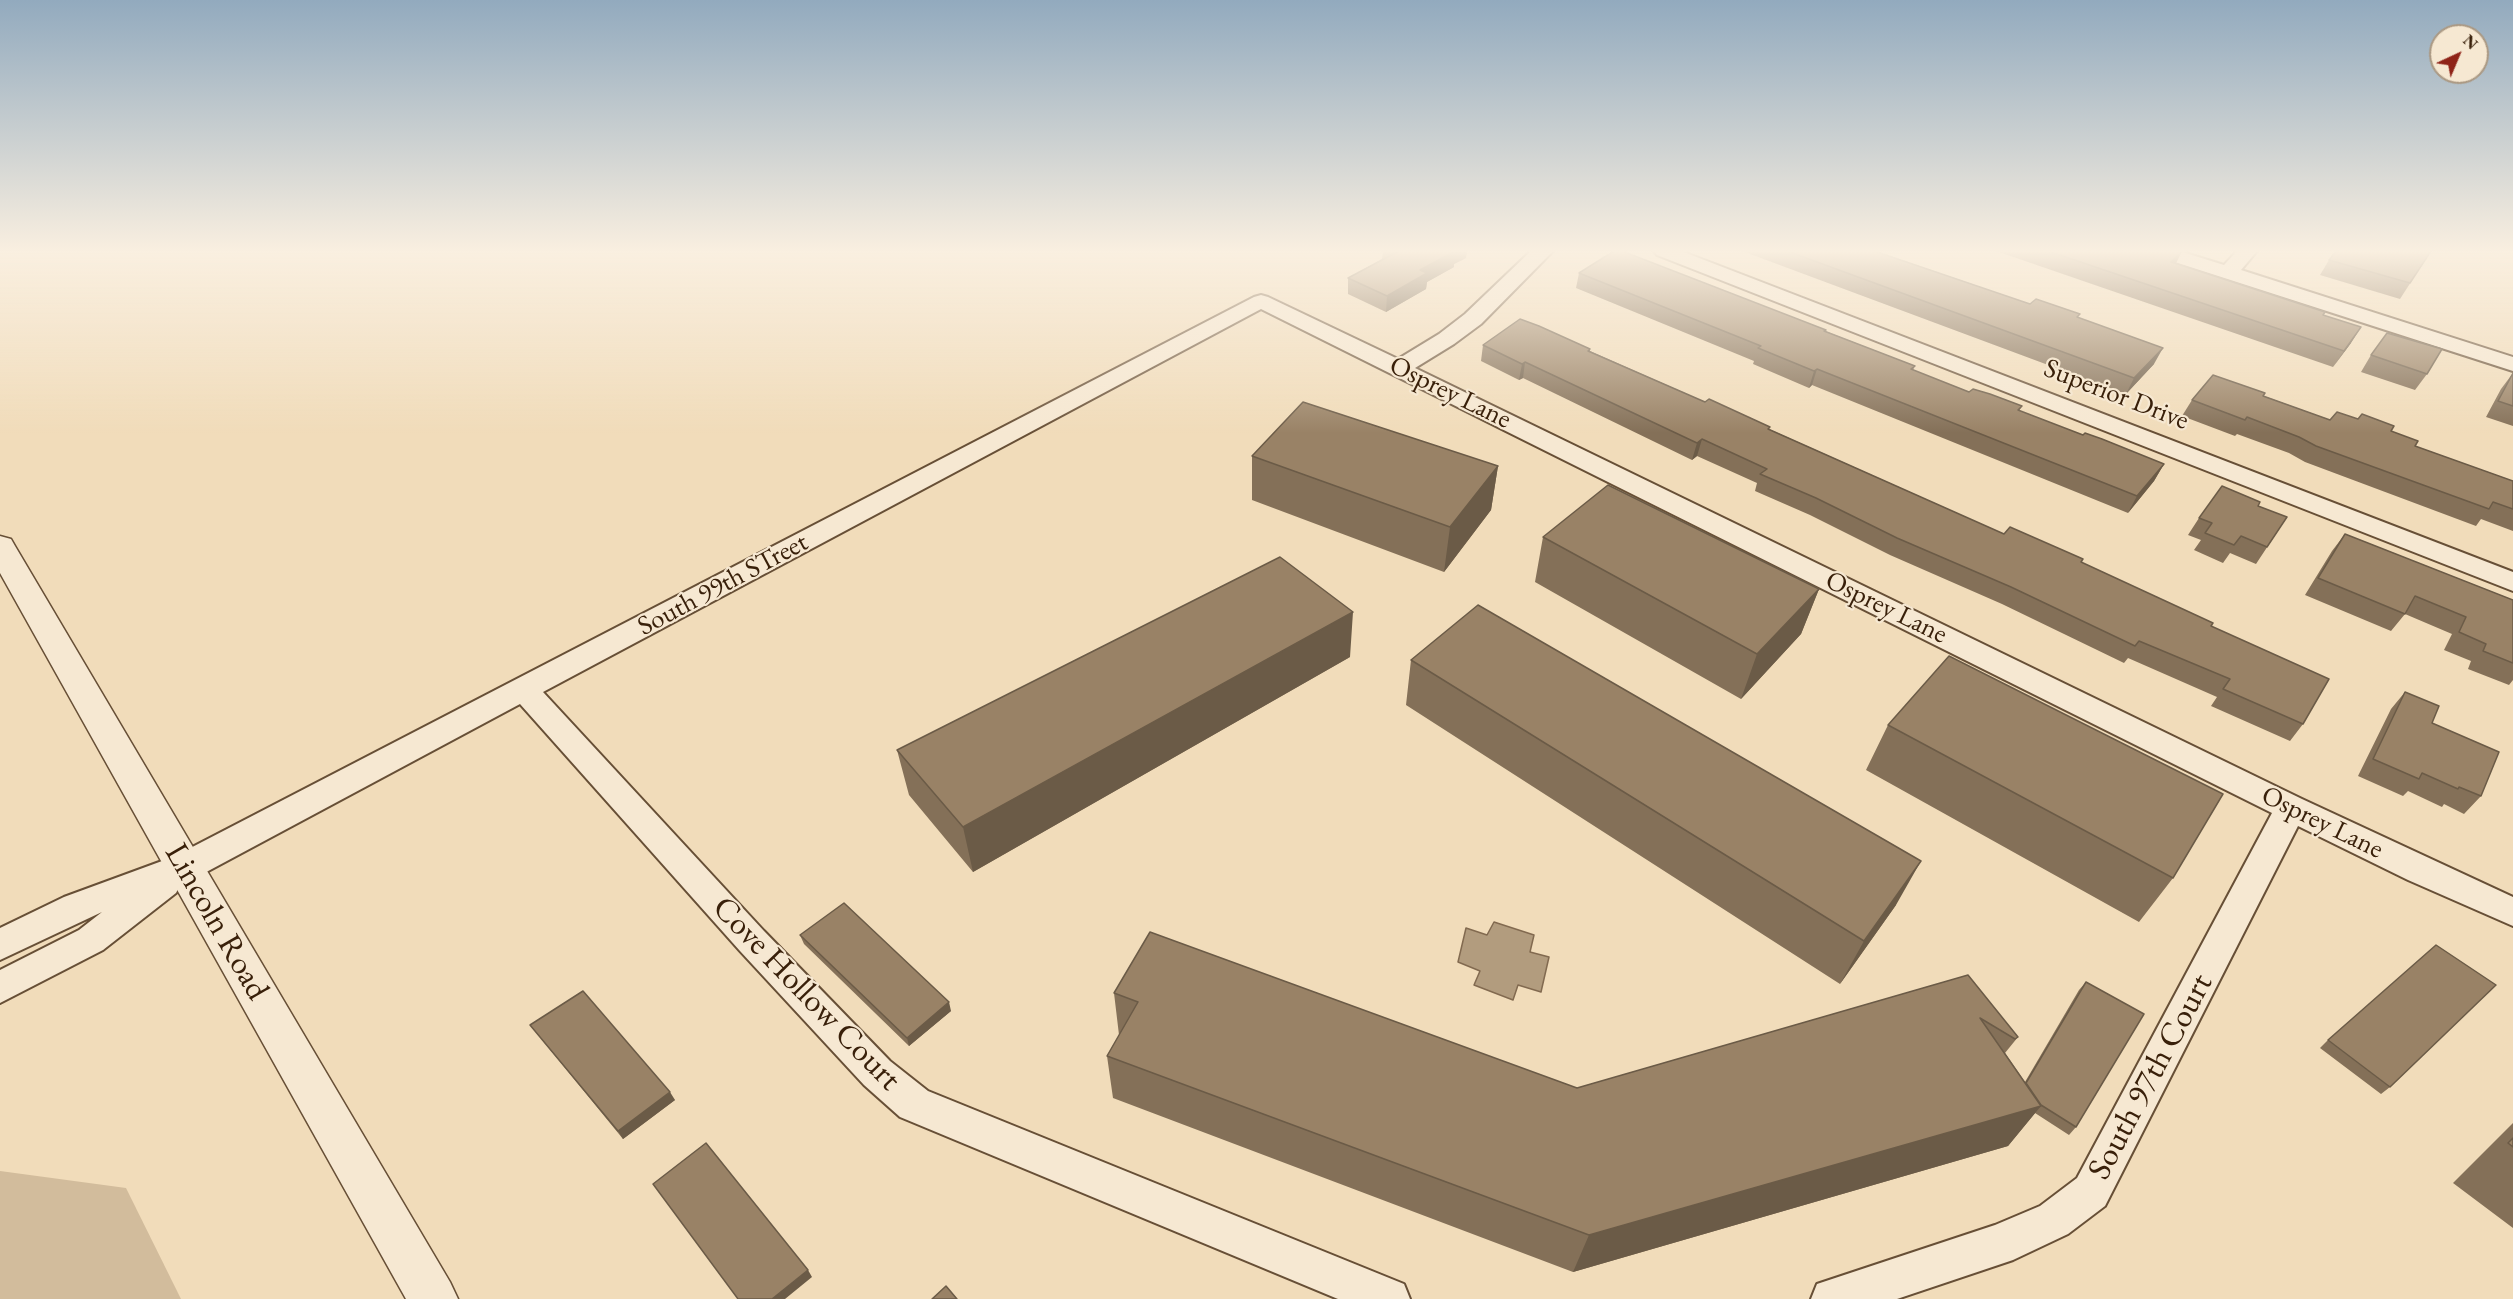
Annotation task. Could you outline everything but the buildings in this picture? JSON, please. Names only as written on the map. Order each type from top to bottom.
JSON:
[{"type":"street","name":"South 99th STreet","points":[[184,867],[1241,312]]},
{"type":"street","name":"Osprey Lane","points":[[1283,312],[2291,808],[2513,912]]},
{"type":"street","points":[[1400,368],[1464,326],[1480,312]]},
{"type":"street","name":"Superior Drive","points":[[1819,312],[2513,582]]},
{"type":"street","points":[[2349,312],[2513,364]]},
{"type":"street","name":"Lincoln Road","points":[[0,546],[433,1299]]},
{"type":"street","name":"Cove Hollow Court","points":[[524,690],[752,941],[877,1073],[914,1104],[1389,1299]]},
{"type":"street","name":"South 97th Court","points":[[1832,1299],[1998,1245],[2054,1220],[2091,1192],[2291,808]]},
{"type":"street","points":[[0,945],[76,907],[184,867]]},
{"type":"street","points":[[0,987],[91,940],[184,867]]},
{"type":"shaded area","points":[[1494,922],[1534,935],[1530,952],[1549,957],[1541,992],[1518,985],[1513,1000],[1474,985],[1480,971],[1458,962],[1466,928],[1487,935]]},
{"type":"shaded area","points":[[0,1171],[126,1188],[181,1299],[0,1299]]}]
